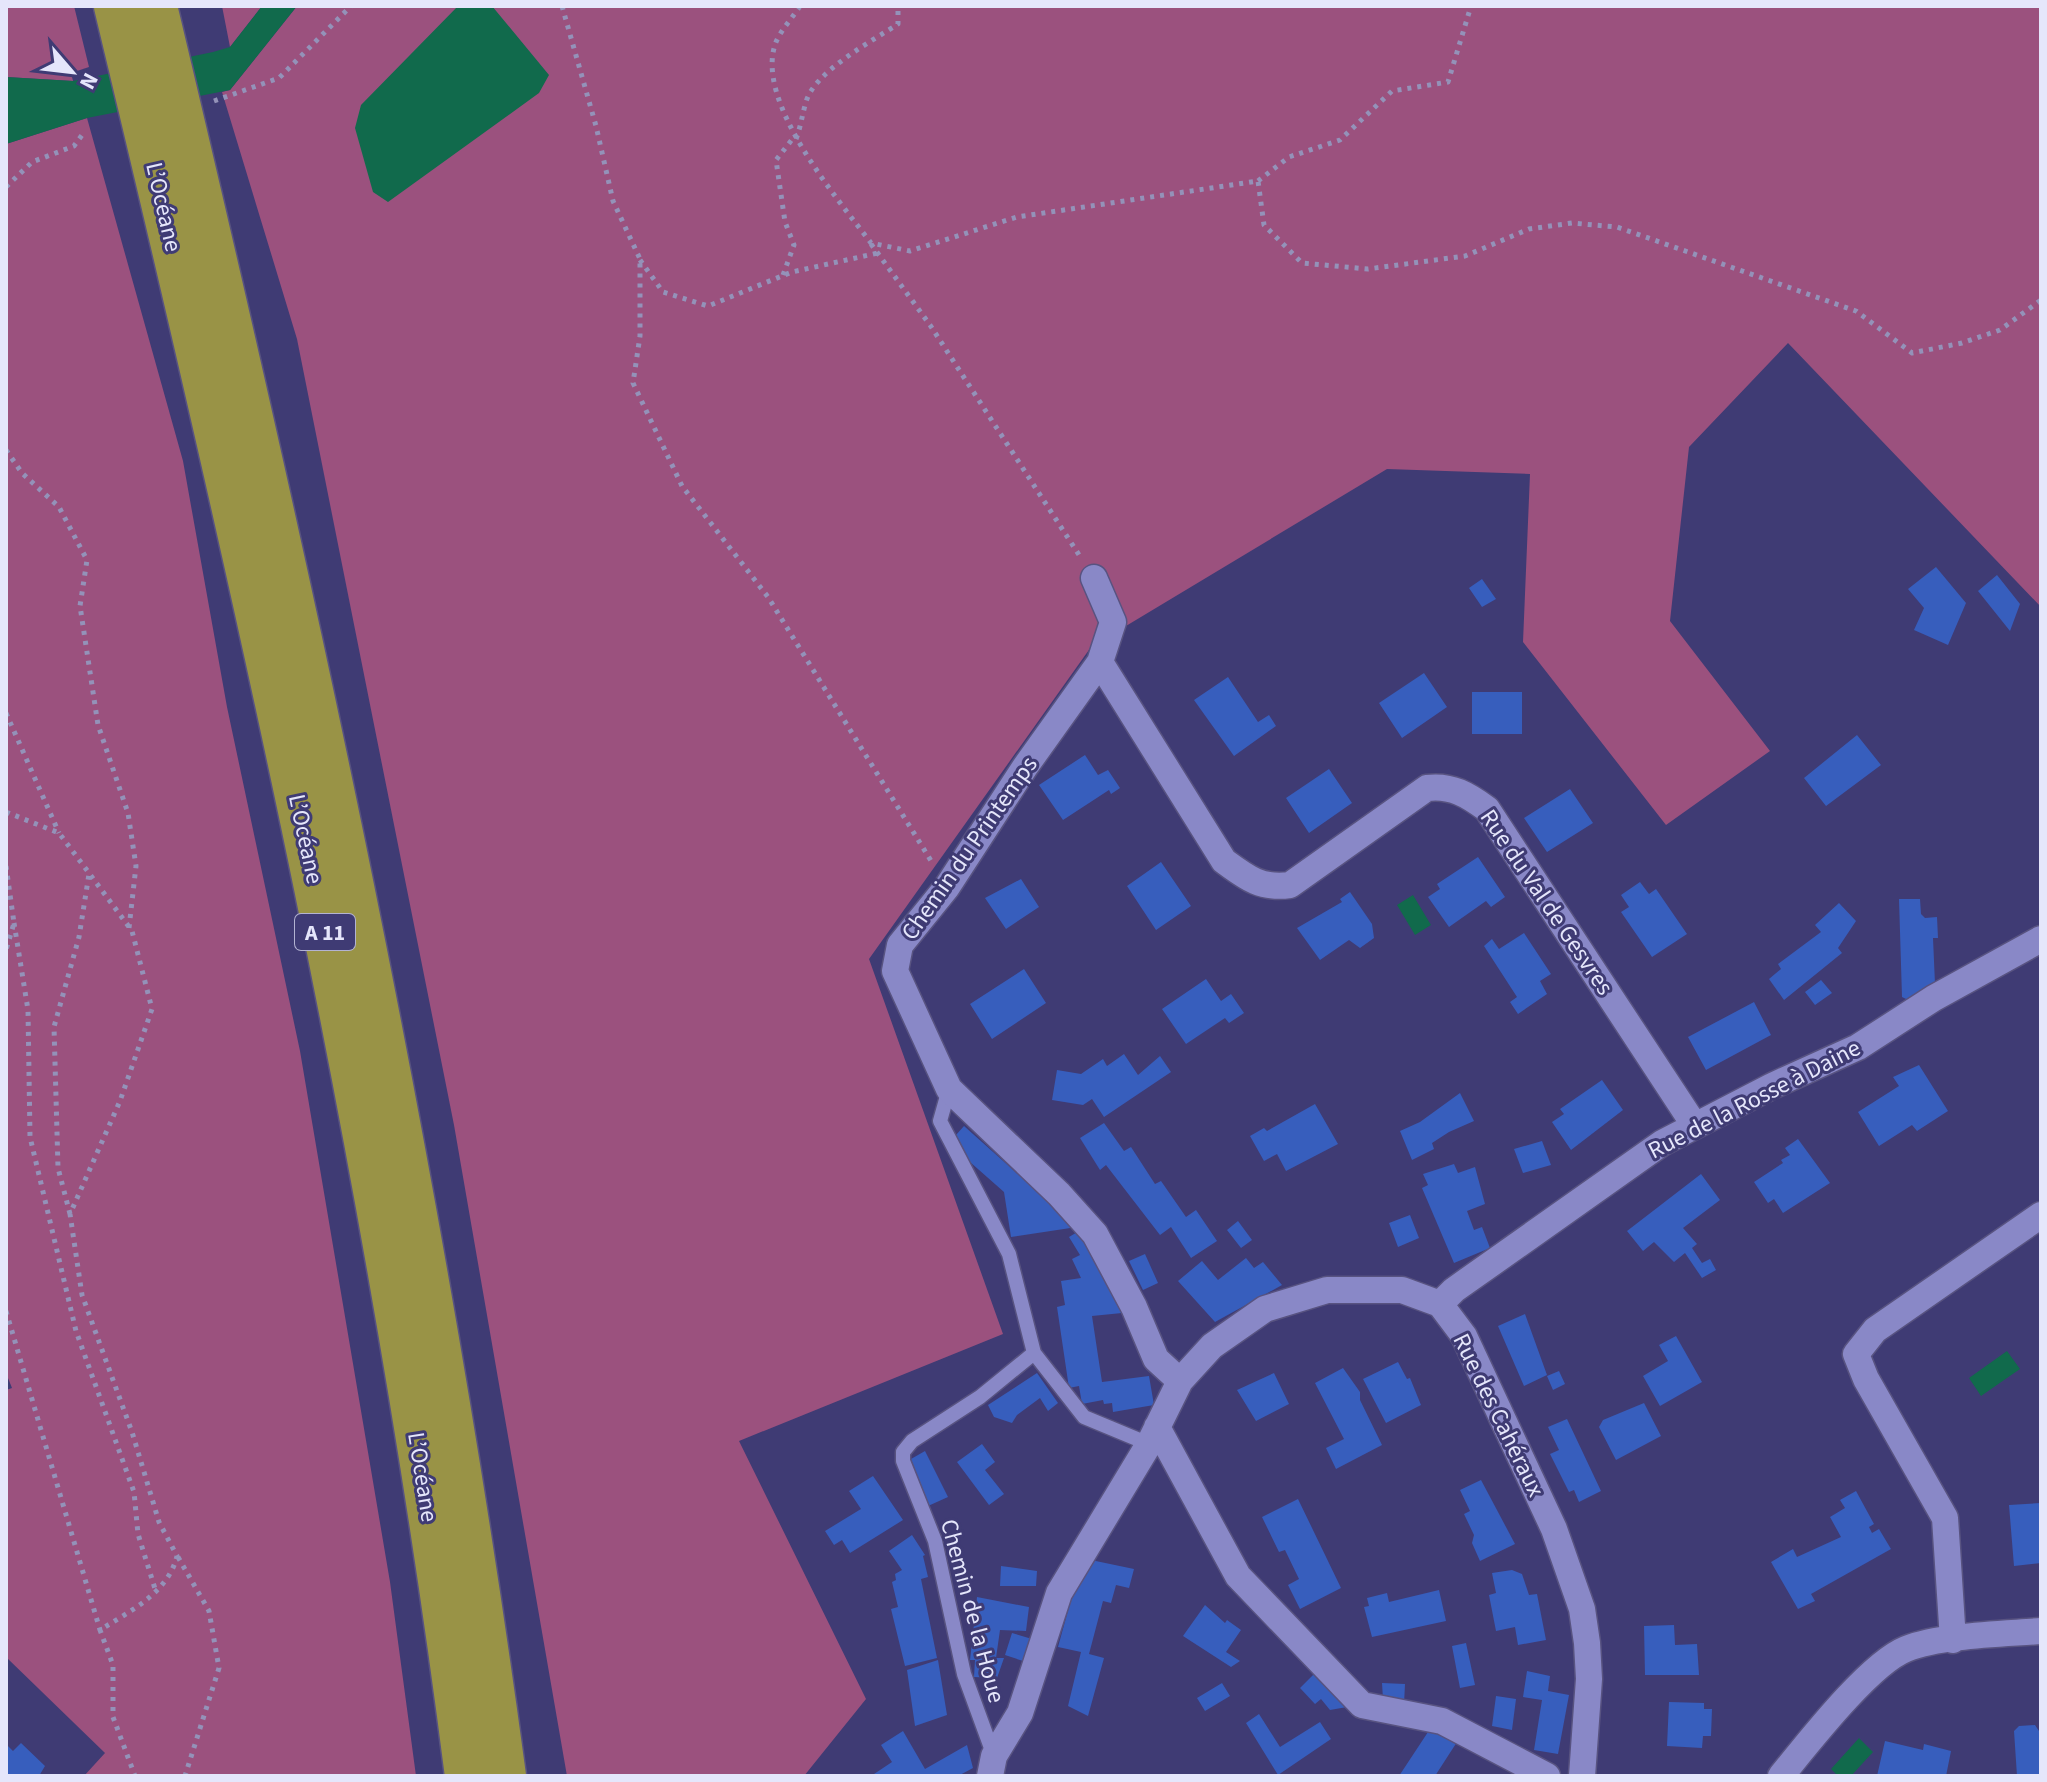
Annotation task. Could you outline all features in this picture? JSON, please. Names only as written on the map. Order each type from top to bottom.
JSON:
[{"type":"highway","name":"L’Océane","points":[[116,6],[249,572],[318,895],[379,1210],[467,1776]]},
{"type":"highway","name":"L’Océane","points":[[155,6],[279,535],[357,899],[436,1325],[504,1776]]},
{"type":"street","name":"Chemin du Printemps","points":[[1094,578],[1113,622],[1100,662],[1025,767],[947,887],[900,945],[895,971],[949,1089],[1059,1194],[1095,1234],[1134,1307],[1156,1359],[1180,1381]]},
{"type":"street","name":"Rue du Val de Gesvres","points":[[1100,662],[1224,861],[1251,881],[1270,888],[1290,885],[1427,788],[1443,786],[1465,794],[1487,809],[1695,1126]]},
{"type":"street","name":"Rue de la Rosse à Daine","points":[[1440,1304],[1454,1290],[1662,1143],[1858,1047],[1934,998],[2041,939]]},
{"type":"street","points":[[1953,1640],[1945,1518],[1866,1379],[1856,1354],[1875,1330],[2041,1215]]},
{"type":"street","points":[[992,1766],[1020,1713],[1059,1593],[1153,1435],[1180,1381],[1212,1346],[1265,1309],[1327,1290],[1402,1290],[1440,1304]]},
{"type":"street","name":"Rue des Cahéraux","points":[[1440,1304],[1464,1336],[1528,1473],[1554,1529],[1582,1609],[1589,1679],[1582,1776]]},
{"type":"street","points":[[1153,1435],[1238,1576],[1362,1705],[1442,1721],[1547,1776]]},
{"type":"street","points":[[1781,1776],[1880,1666],[1907,1649],[1953,1640],[2041,1631]]},
{"type":"lane","points":[[949,1089],[940,1121],[1009,1254],[1034,1353],[1084,1417],[1153,1435]]},
{"type":"lane","name":"Chemin de la Houe","points":[[992,1766],[964,1674],[935,1541],[902,1457],[912,1441],[980,1397],[1034,1353]]},
{"type":"path","points":[[209,101],[279,78],[351,6]]},
{"type":"path","points":[[562,6],[596,126],[613,201],[640,259],[663,292],[708,306],[783,275],[878,253]]},
{"type":"path","points":[[800,6],[776,43],[775,84],[795,138],[930,325],[1094,578]]},
{"type":"path","points":[[783,275],[794,245],[785,222],[776,160],[795,138],[805,118],[806,101],[823,77],[898,24],[898,6]]},
{"type":"path","points":[[871,243],[910,251],[1017,217],[1258,181],[1289,157],[1340,140],[1392,91],[1448,82],[1471,6]]},
{"type":"path","points":[[6,187],[32,162],[74,146],[85,131]]},
{"type":"path","points":[[1258,181],[1264,225],[1302,263],[1368,269],[1465,256],[1529,229],[1572,223],[1617,227],[1856,311],[1912,353],[1962,343],[2000,330],[2041,300]]},
{"type":"path","points":[[640,259],[640,336],[633,383],[682,486],[768,597],[947,887]]},
{"type":"path","points":[[6,450],[22,473],[59,507],[87,560],[80,606],[98,725],[128,813],[136,866],[129,928]]},
{"type":"path","points":[[6,713],[59,833],[129,928],[152,1009],[120,1101],[70,1214]]},
{"type":"path","points":[[6,812],[59,833]]},
{"type":"path","points":[[6,866],[28,1010],[30,1137],[76,1331],[134,1492],[138,1534],[156,1592]]},
{"type":"path","points":[[89,873],[79,937],[54,1027],[58,1168],[70,1214],[82,1295],[132,1432],[159,1522],[209,1611],[219,1668],[185,1776]]},
{"type":"path","points":[[6,950],[14,923]]},
{"type":"path","points":[[6,1311],[113,1665],[113,1717],[135,1776]]},
{"type":"path","points":[[100,1630],[156,1592],[174,1569],[177,1556]]},
{"type":"shaded area","points":[[6,6],[74,6],[89,67],[71,73],[73,81],[6,77]]},
{"type":"shaded area","points":[[222,6],[262,6],[230,47]]},
{"type":"shaded area","points":[[262,6],[297,6],[230,90],[87,118],[6,144],[6,77],[73,81],[213,52],[230,47]]},
{"type":"shaded area","points":[[297,6],[2041,6],[2041,607],[1788,343],[1689,447],[1670,621],[1770,751],[1666,825],[1523,642],[1530,474],[1387,469],[1091,647],[869,959],[1003,1334],[739,1441],[866,1699],[804,1776],[567,1776],[454,1125],[297,339],[222,92],[230,90]]},
{"type":"shaded area","points":[[458,6],[492,6],[549,75],[539,93],[388,202],[373,192],[355,128],[361,105]]},
{"type":"shaded area","points":[[87,118],[183,461],[227,707],[300,1051],[390,1582],[416,1776],[84,1776],[105,1753],[6,1657],[6,1390],[12,1388],[6,1373],[6,144]]},
{"type":"shaded area","points":[[1413,895],[1431,925],[1415,935],[1397,905]]},
{"type":"shaded area","points":[[2007,1351],[2020,1369],[1981,1396],[1969,1378]]},
{"type":"shaded area","points":[[1859,1738],[1873,1752],[1851,1776],[1838,1776],[1831,1769]]},
{"type":"building","points":[[1936,567],[1966,603],[1948,645],[1914,630],[1924,608],[1908,589]]},
{"type":"building","points":[[1997,575],[2020,604],[2010,631],[1978,591]]},
{"type":"building","points":[[1482,579],[1496,599],[1482,607],[1469,588]]},
{"type":"building","points":[[1424,673],[1447,707],[1402,738],[1379,703]]},
{"type":"building","points":[[1228,677],[1258,722],[1269,715],[1276,726],[1234,756],[1194,700]]},
{"type":"building","points":[[1472,692],[1522,692],[1522,734],[1472,734]]},
{"type":"building","points":[[1857,735],[1881,765],[1826,806],[1804,778]]},
{"type":"building","points":[[1085,755],[1098,775],[1108,770],[1120,788],[1111,794],[1109,790],[1063,820],[1039,785]]},
{"type":"building","points":[[1329,769],[1352,803],[1309,833],[1286,798]]},
{"type":"building","points":[[1570,789],[1593,823],[1547,852],[1524,818]]},
{"type":"building","points":[[1478,857],[1505,897],[1491,907],[1486,901],[1449,927],[1428,897],[1440,889],[1437,884]]},
{"type":"building","points":[[1161,862],[1191,906],[1156,930],[1127,886]]},
{"type":"building","points":[[1021,879],[1039,907],[1006,929],[985,898]]},
{"type":"building","points":[[1640,882],[1649,894],[1656,889],[1687,934],[1652,957],[1621,912],[1629,907],[1621,895]]},
{"type":"building","points":[[1350,892],[1372,924],[1374,938],[1360,948],[1349,940],[1320,960],[1297,928],[1342,902],[1340,899]]},
{"type":"building","points":[[1899,899],[1920,899],[1921,914],[1925,918],[1937,917],[1938,938],[1933,938],[1935,984],[1910,1001],[1902,997]]},
{"type":"building","points":[[1839,903],[1856,921],[1838,948],[1842,953],[1784,1000],[1769,979],[1781,969],[1778,964],[1821,932],[1815,925]]},
{"type":"building","points":[[1524,933],[1551,974],[1540,981],[1547,994],[1518,1014],[1510,1002],[1517,997],[1484,946],[1492,939],[1499,949]]},
{"type":"building","points":[[1024,969],[1046,1003],[992,1039],[970,1004]]},
{"type":"building","points":[[1206,979],[1221,1001],[1231,994],[1244,1013],[1229,1023],[1225,1018],[1186,1044],[1162,1009]]},
{"type":"building","points":[[1821,980],[1832,993],[1815,1005],[1805,992]]},
{"type":"building","points":[[1754,1002],[1771,1035],[1706,1070],[1688,1037]]},
{"type":"building","points":[[1124,1054],[1138,1075],[1160,1056],[1171,1072],[1104,1117],[1092,1099],[1083,1105],[1052,1100],[1057,1070],[1081,1074],[1103,1059],[1107,1066]]},
{"type":"building","points":[[1919,1065],[1948,1111],[1917,1131],[1912,1125],[1879,1146],[1858,1112],[1899,1086],[1893,1077]]},
{"type":"building","points":[[1602,1080],[1623,1110],[1571,1150],[1552,1122],[1564,1114],[1560,1109]]},
{"type":"building","points":[[1460,1093],[1474,1121],[1449,1132],[1432,1143],[1434,1149],[1412,1160],[1400,1131],[1420,1122]]},
{"type":"building","points":[[1315,1104],[1338,1144],[1286,1171],[1277,1154],[1264,1161],[1250,1136],[1264,1128],[1267,1131]]},
{"type":"building","points":[[1104,1123],[1124,1151],[1131,1147],[1155,1184],[1161,1181],[1186,1217],[1196,1210],[1217,1241],[1191,1258],[1171,1227],[1160,1235],[1106,1165],[1100,1170],[1080,1138]]},
{"type":"building","points":[[964,1126],[1077,1227],[1011,1237],[1004,1192],[970,1162],[956,1135]]},
{"type":"building","points":[[1798,1139],[1830,1183],[1783,1213],[1774,1199],[1768,1203],[1754,1182],[1783,1163],[1781,1160],[1790,1155],[1785,1148]]},
{"type":"building","points":[[1542,1141],[1551,1165],[1523,1173],[1514,1149]]},
{"type":"building","points":[[1454,1164],[1458,1173],[1475,1167],[1485,1204],[1467,1211],[1474,1230],[1482,1227],[1490,1248],[1454,1263],[1422,1188],[1428,1185],[1423,1174]]},
{"type":"building","points":[[1701,1174],[1720,1200],[1683,1228],[1697,1244],[1692,1248],[1702,1263],[1710,1259],[1716,1270],[1702,1278],[1685,1253],[1674,1262],[1654,1242],[1643,1251],[1627,1231]]},
{"type":"building","points":[[1410,1215],[1419,1238],[1398,1247],[1389,1223]]},
{"type":"building","points":[[1238,1221],[1252,1240],[1241,1248],[1227,1230]]},
{"type":"building","points":[[1079,1231],[1122,1313],[1092,1316],[1102,1382],[1149,1376],[1154,1405],[1113,1412],[1112,1403],[1104,1404],[1103,1400],[1082,1404],[1079,1386],[1069,1388],[1057,1307],[1065,1305],[1061,1281],[1081,1278],[1072,1259],[1080,1255],[1069,1237]]},
{"type":"building","points":[[1145,1254],[1158,1283],[1143,1290],[1129,1261]]},
{"type":"building","points":[[1246,1258],[1254,1268],[1263,1262],[1282,1285],[1215,1322],[1178,1281],[1202,1261],[1218,1280]]},
{"type":"building","points":[[1525,1314],[1547,1375],[1524,1386],[1498,1326]]},
{"type":"building","points":[[1676,1336],[1702,1382],[1660,1406],[1643,1376],[1668,1361],[1659,1345]]},
{"type":"building","points":[[1398,1362],[1407,1379],[1410,1378],[1421,1405],[1386,1423],[1363,1379]]},
{"type":"building","points":[[1343,1368],[1360,1392],[1360,1400],[1382,1445],[1336,1469],[1326,1448],[1344,1439],[1315,1383]]},
{"type":"building","points":[[1559,1371],[1565,1384],[1553,1390],[1547,1376]]},
{"type":"building","points":[[1037,1373],[1058,1403],[1048,1411],[1040,1398],[1017,1415],[1012,1423],[994,1417],[988,1405]]},
{"type":"building","points":[[1274,1373],[1289,1404],[1256,1421],[1237,1390]]},
{"type":"building","points":[[1644,1403],[1661,1436],[1616,1460],[1599,1427],[1603,1420]]},
{"type":"building","points":[[1567,1419],[1601,1491],[1579,1502],[1574,1490],[1569,1492],[1550,1454],[1559,1450],[1548,1427]]},
{"type":"building","points":[[982,1444],[995,1462],[985,1470],[1004,1494],[989,1505],[957,1462]]},
{"type":"building","points":[[925,1451],[948,1497],[928,1506],[911,1459]]},
{"type":"building","points":[[873,1476],[903,1520],[850,1553],[842,1540],[834,1545],[825,1531],[861,1509],[849,1491]]},
{"type":"building","points":[[1481,1480],[1515,1544],[1480,1561],[1472,1543],[1474,1535],[1464,1514],[1470,1511],[1460,1490]]},
{"type":"building","points":[[1856,1491],[1874,1524],[1869,1527],[1872,1533],[1879,1529],[1891,1549],[1811,1594],[1815,1601],[1798,1609],[1771,1562],[1793,1549],[1797,1557],[1841,1537],[1830,1517],[1845,1508],[1840,1500]]},
{"type":"building","points":[[1298,1499],[1341,1588],[1300,1609],[1288,1585],[1299,1579],[1285,1550],[1279,1552],[1262,1517]]},
{"type":"building","points":[[2041,1503],[2041,1563],[2014,1566],[2009,1505]]},
{"type":"building","points":[[912,1535],[925,1555],[928,1577],[921,1579],[937,1658],[905,1666],[891,1609],[898,1607],[892,1582],[896,1580],[895,1574],[902,1570],[889,1551]]},
{"type":"building","points":[[1091,1560],[1134,1569],[1129,1588],[1116,1585],[1111,1603],[1103,1601],[1089,1654],[1104,1658],[1088,1716],[1068,1706],[1081,1652],[1058,1647],[1072,1596]]},
{"type":"building","points":[[1001,1566],[1037,1571],[1036,1586],[1000,1586]]},
{"type":"building","points":[[1512,1570],[1522,1574],[1529,1595],[1537,1594],[1546,1640],[1518,1645],[1515,1627],[1496,1631],[1489,1595],[1496,1593],[1492,1573]]},
{"type":"building","points":[[1439,1590],[1446,1621],[1372,1637],[1364,1607],[1369,1606],[1367,1598],[1387,1593],[1389,1602]]},
{"type":"building","points":[[977,1597],[1029,1607],[1026,1631],[1000,1630],[996,1658],[1004,1658],[997,1678],[974,1677],[975,1660],[970,1660]]},
{"type":"building","points":[[1205,1605],[1225,1623],[1227,1620],[1241,1630],[1226,1652],[1240,1661],[1231,1667],[1183,1636]]},
{"type":"building","points":[[1674,1625],[1675,1645],[1697,1644],[1699,1675],[1645,1675],[1644,1626]]},
{"type":"building","points":[[1012,1633],[1032,1639],[1023,1661],[1005,1655]]},
{"type":"building","points":[[1466,1643],[1475,1685],[1460,1688],[1452,1646]]},
{"type":"building","points":[[938,1660],[947,1715],[915,1726],[907,1670]]},
{"type":"building","points":[[1527,1671],[1550,1676],[1548,1691],[1569,1695],[1558,1754],[1534,1750],[1542,1700],[1523,1697]]},
{"type":"building","points":[[1315,1673],[1347,1707],[1330,1710],[1321,1699],[1315,1704],[1300,1688]]},
{"type":"building","points":[[1222,1683],[1230,1696],[1205,1711],[1197,1698]]},
{"type":"building","points":[[1382,1683],[1405,1684],[1404,1704],[1383,1699]]},
{"type":"building","points":[[1496,1696],[1516,1699],[1512,1730],[1492,1726]]},
{"type":"building","points":[[1669,1702],[1704,1703],[1704,1709],[1712,1709],[1711,1736],[1703,1736],[1702,1748],[1667,1746]]},
{"type":"building","points":[[1259,1714],[1280,1747],[1320,1722],[1331,1739],[1278,1775],[1246,1723]]},
{"type":"building","points":[[2035,1725],[2041,1734],[2041,1776],[2017,1776],[2014,1731],[2019,1726]]},
{"type":"building","points":[[1430,1729],[1457,1742],[1435,1776],[1399,1776]]},
{"type":"building","points":[[903,1731],[925,1769],[967,1745],[973,1768],[958,1776],[871,1776],[892,1762],[881,1745]]},
{"type":"building","points":[[1885,1741],[1923,1750],[1924,1744],[1951,1751],[1946,1776],[1877,1776]]},
{"type":"building","points":[[21,1743],[45,1766],[39,1776],[6,1776],[6,1744],[13,1751]]}]
